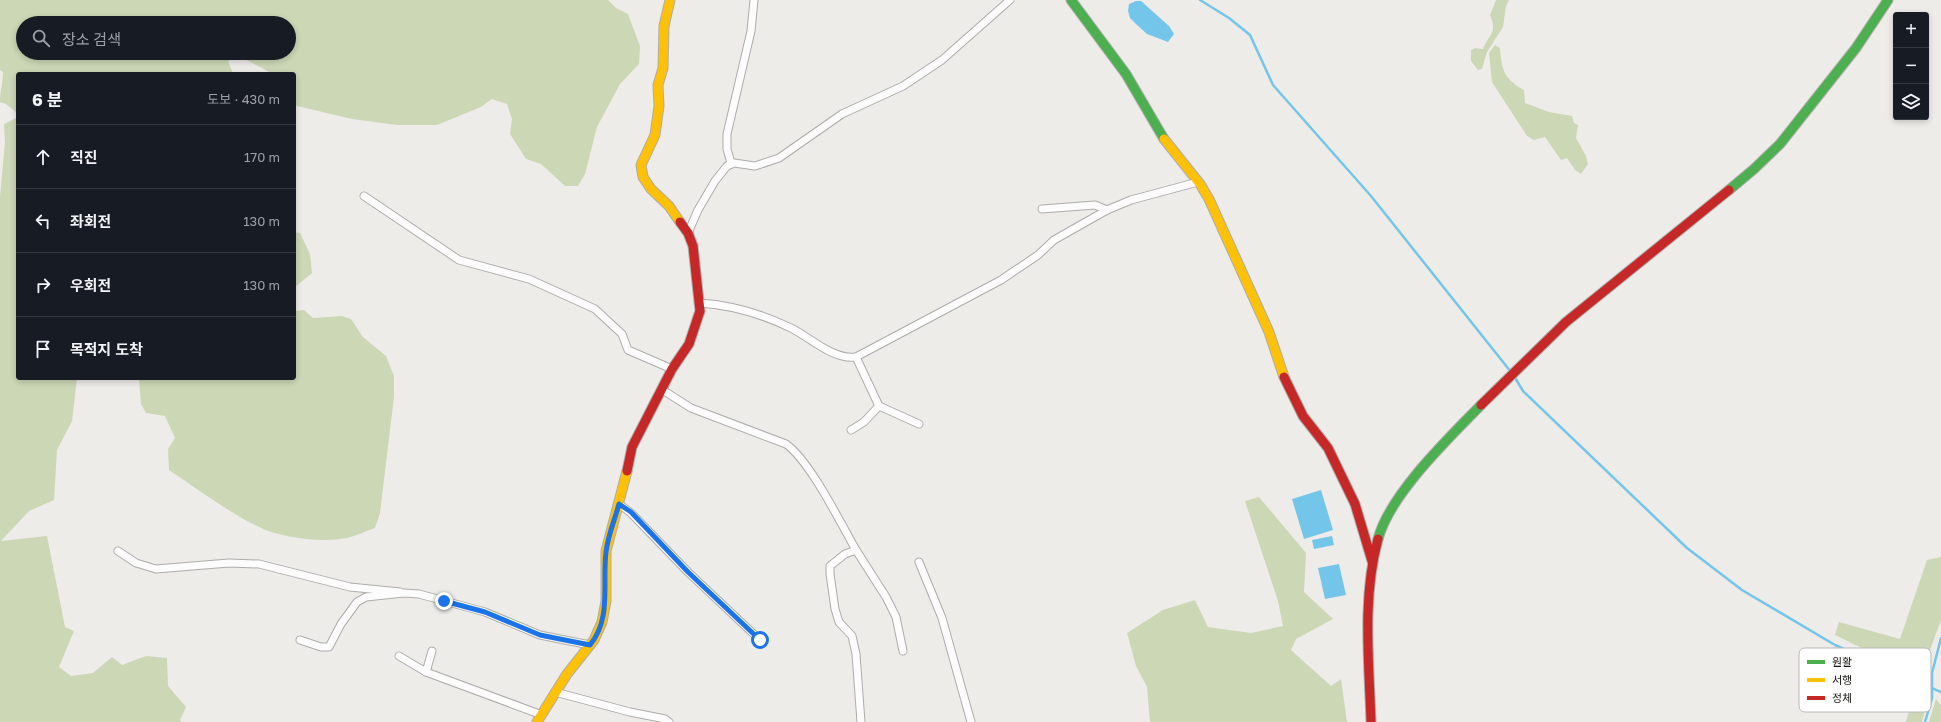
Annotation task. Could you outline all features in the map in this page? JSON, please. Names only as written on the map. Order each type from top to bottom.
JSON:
[{"type":"street","points":[[399,656],[426,672],[539,718],[555,692],[590,645],[602,622],[606,601],[606,551],[619,504],[632,447],[672,369],[689,344],[700,311],[693,246],[688,233],[669,206],[651,189],[643,177],[641,165],[655,135],[659,106],[658,85],[663,68],[664,26],[670,0]]},
{"type":"street","points":[[731,163],[727,149],[727,134],[751,32],[754,0]]},
{"type":"street","points":[[731,163],[755,166],[779,158],[842,114],[903,86],[942,60],[1010,0]]},
{"type":"street","points":[[1071,0],[1126,74],[1169,147],[1198,182],[1209,199],[1269,332],[1284,376],[1303,416],[1328,448],[1355,504],[1372,560]]},
{"type":"street","points":[[1371,722],[1368,614],[1372,560],[1381,528],[1405,489],[1447,440],[1566,322],[1754,169],[1780,144],[1856,48],[1888,0]]},
{"type":"street","points":[[688,233],[698,210],[715,181],[731,163]]},
{"type":"street","points":[[700,303],[717,304],[744,310],[790,328],[836,354],[848,358],[856,357],[1001,280],[1038,255],[1054,240],[1107,210],[1137,198],[1198,182]]},
{"type":"street","points":[[364,196],[459,260],[529,279],[594,309],[622,334],[628,350],[672,369]]},
{"type":"street","points":[[1042,209],[1095,205],[1107,210]]},
{"type":"street","points":[[856,357],[879,406],[919,424]]},
{"type":"street","points":[[661,389],[691,408],[786,444],[795,450],[886,597],[896,617],[903,651]]},
{"type":"street","points":[[851,430],[864,422],[879,406]]},
{"type":"street","points":[[619,504],[631,512],[688,572],[760,640]]},
{"type":"street","points":[[856,550],[845,554],[830,566],[830,574],[839,622],[852,636],[856,654],[861,722]]},
{"type":"street","points":[[118,551],[136,563],[156,569],[229,563],[259,564],[350,587],[394,590],[404,593]]},
{"type":"street","points":[[919,562],[942,618],[971,722]]},
{"type":"street","points":[[300,640],[321,647],[329,647],[341,624],[357,602],[366,597],[404,593],[419,594],[485,612],[540,635],[590,645]]},
{"type":"street","points":[[426,672],[432,651]]},
{"type":"street","points":[[555,692],[630,712],[664,719],[669,722]]},
{"type":"green space","points":[[0,0],[608,0],[616,8],[628,14],[640,46],[639,64],[620,84],[597,127],[585,174],[578,186],[565,186],[541,164],[526,159],[510,134],[512,119],[507,104],[492,99],[481,107],[437,125],[397,125],[352,119],[297,106],[296,72],[269,72],[247,60],[296,60],[296,16],[16,16],[16,60],[230,60],[228,61],[232,72],[16,72],[16,112],[6,104],[0,102],[3,72],[0,70]]},
{"type":"green space","points":[[1496,0],[1509,0],[1506,6],[1503,27],[1487,52],[1482,69],[1478,70],[1471,61],[1471,50],[1475,48],[1483,49],[1492,33],[1493,26],[1490,15]]},
{"type":"green space","points":[[1495,45],[1500,48],[1505,73],[1517,86],[1524,90],[1525,103],[1549,112],[1572,116],[1574,123],[1578,125],[1576,138],[1586,156],[1588,164],[1581,174],[1575,170],[1567,158],[1561,160],[1545,137],[1534,140],[1527,136],[1492,82],[1489,53]]},
{"type":"green space","points":[[16,118],[16,380],[77,380],[72,421],[57,450],[54,500],[29,511],[1,541],[47,536],[65,627],[74,631],[59,667],[71,676],[93,673],[112,657],[122,665],[146,656],[167,658],[168,686],[186,707],[180,720],[181,722],[0,722],[0,197],[5,142],[4,124]]},
{"type":"green space","points":[[296,232],[300,233],[310,254],[312,273],[296,286]]},
{"type":"green space","points":[[304,310],[313,318],[342,316],[351,319],[363,337],[386,356],[394,376],[394,397],[380,513],[375,528],[347,538],[313,540],[277,534],[257,526],[224,507],[169,470],[168,449],[175,438],[165,416],[146,413],[141,404],[139,380],[296,380],[296,311]]},
{"type":"green space","points":[[1259,497],[1306,553],[1304,592],[1333,619],[1296,639],[1291,650],[1331,686],[1341,679],[1347,722],[1150,722],[1147,687],[1136,666],[1127,633],[1163,610],[1195,600],[1208,627],[1251,633],[1283,626],[1278,601],[1245,501]]},
{"type":"green space","points":[[1941,557],[1941,620],[1931,648],[1862,648],[1835,635],[1839,622],[1900,639],[1927,560]]},
{"type":"green space","points":[[1936,699],[1941,705],[1941,722],[1929,722]]},
{"type":"green space","points":[[1909,712],[1924,712],[1922,722],[1906,722]]},
{"type":"water","points":[[1136,1],[1141,1],[1169,26],[1174,34],[1168,42],[1147,34],[1130,18],[1128,11],[1129,4]]},
{"type":"water","points":[[1321,490],[1333,530],[1304,539],[1292,499]]},
{"type":"water","points":[[1332,536],[1334,545],[1314,549],[1312,540]]},
{"type":"water","points":[[1339,564],[1346,595],[1325,599],[1318,568]]},
{"type":"waterway","points":[[1200,0],[1229,18],[1250,35],[1273,85],[1371,196],[1511,372]]},
{"type":"waterway","points":[[1514,376],[1523,391],[1687,548],[1742,590],[1842,648]]},
{"type":"waterway","points":[[1931,701],[1932,673],[1941,638]]},
{"type":"waterway","points":[[1931,688],[1941,692]]},
{"type":"waterway","points":[[1925,722],[1928,712]]},
{"type":"traffic: fast","points":[[1071,0],[1126,74],[1164,139]]},
{"type":"traffic: fast","points":[[1729,190],[1780,144],[1856,48],[1888,0]]},
{"type":"traffic: fast","points":[[1378,539],[1385,522],[1407,486],[1438,450],[1481,405]]},
{"type":"traffic: slow","points":[[670,0],[664,26],[663,68],[658,85],[659,106],[655,135],[641,165],[643,177],[651,189],[669,206],[680,222]]},
{"type":"traffic: slow","points":[[1164,139],[1200,184],[1209,199],[1269,332],[1284,377]]},
{"type":"traffic: slow","points":[[537,722],[567,674],[594,640],[602,622],[606,601],[606,551],[627,471]]},
{"type":"traffic: jam","points":[[1481,405],[1566,322],[1729,190]]},
{"type":"traffic: jam","points":[[627,471],[632,447],[672,369],[689,344],[700,311],[693,246],[688,233],[680,222]]},
{"type":"traffic: jam","points":[[1284,377],[1303,416],[1328,448],[1355,504],[1372,561]]},
{"type":"traffic: jam","points":[[1371,722],[1368,607],[1373,561],[1378,539]]},
{"type":"route","points":[[444,601],[485,612],[540,635],[590,645],[594,640],[602,622],[606,601],[606,551],[610,532],[619,504],[631,512],[688,572],[760,640]]}]
